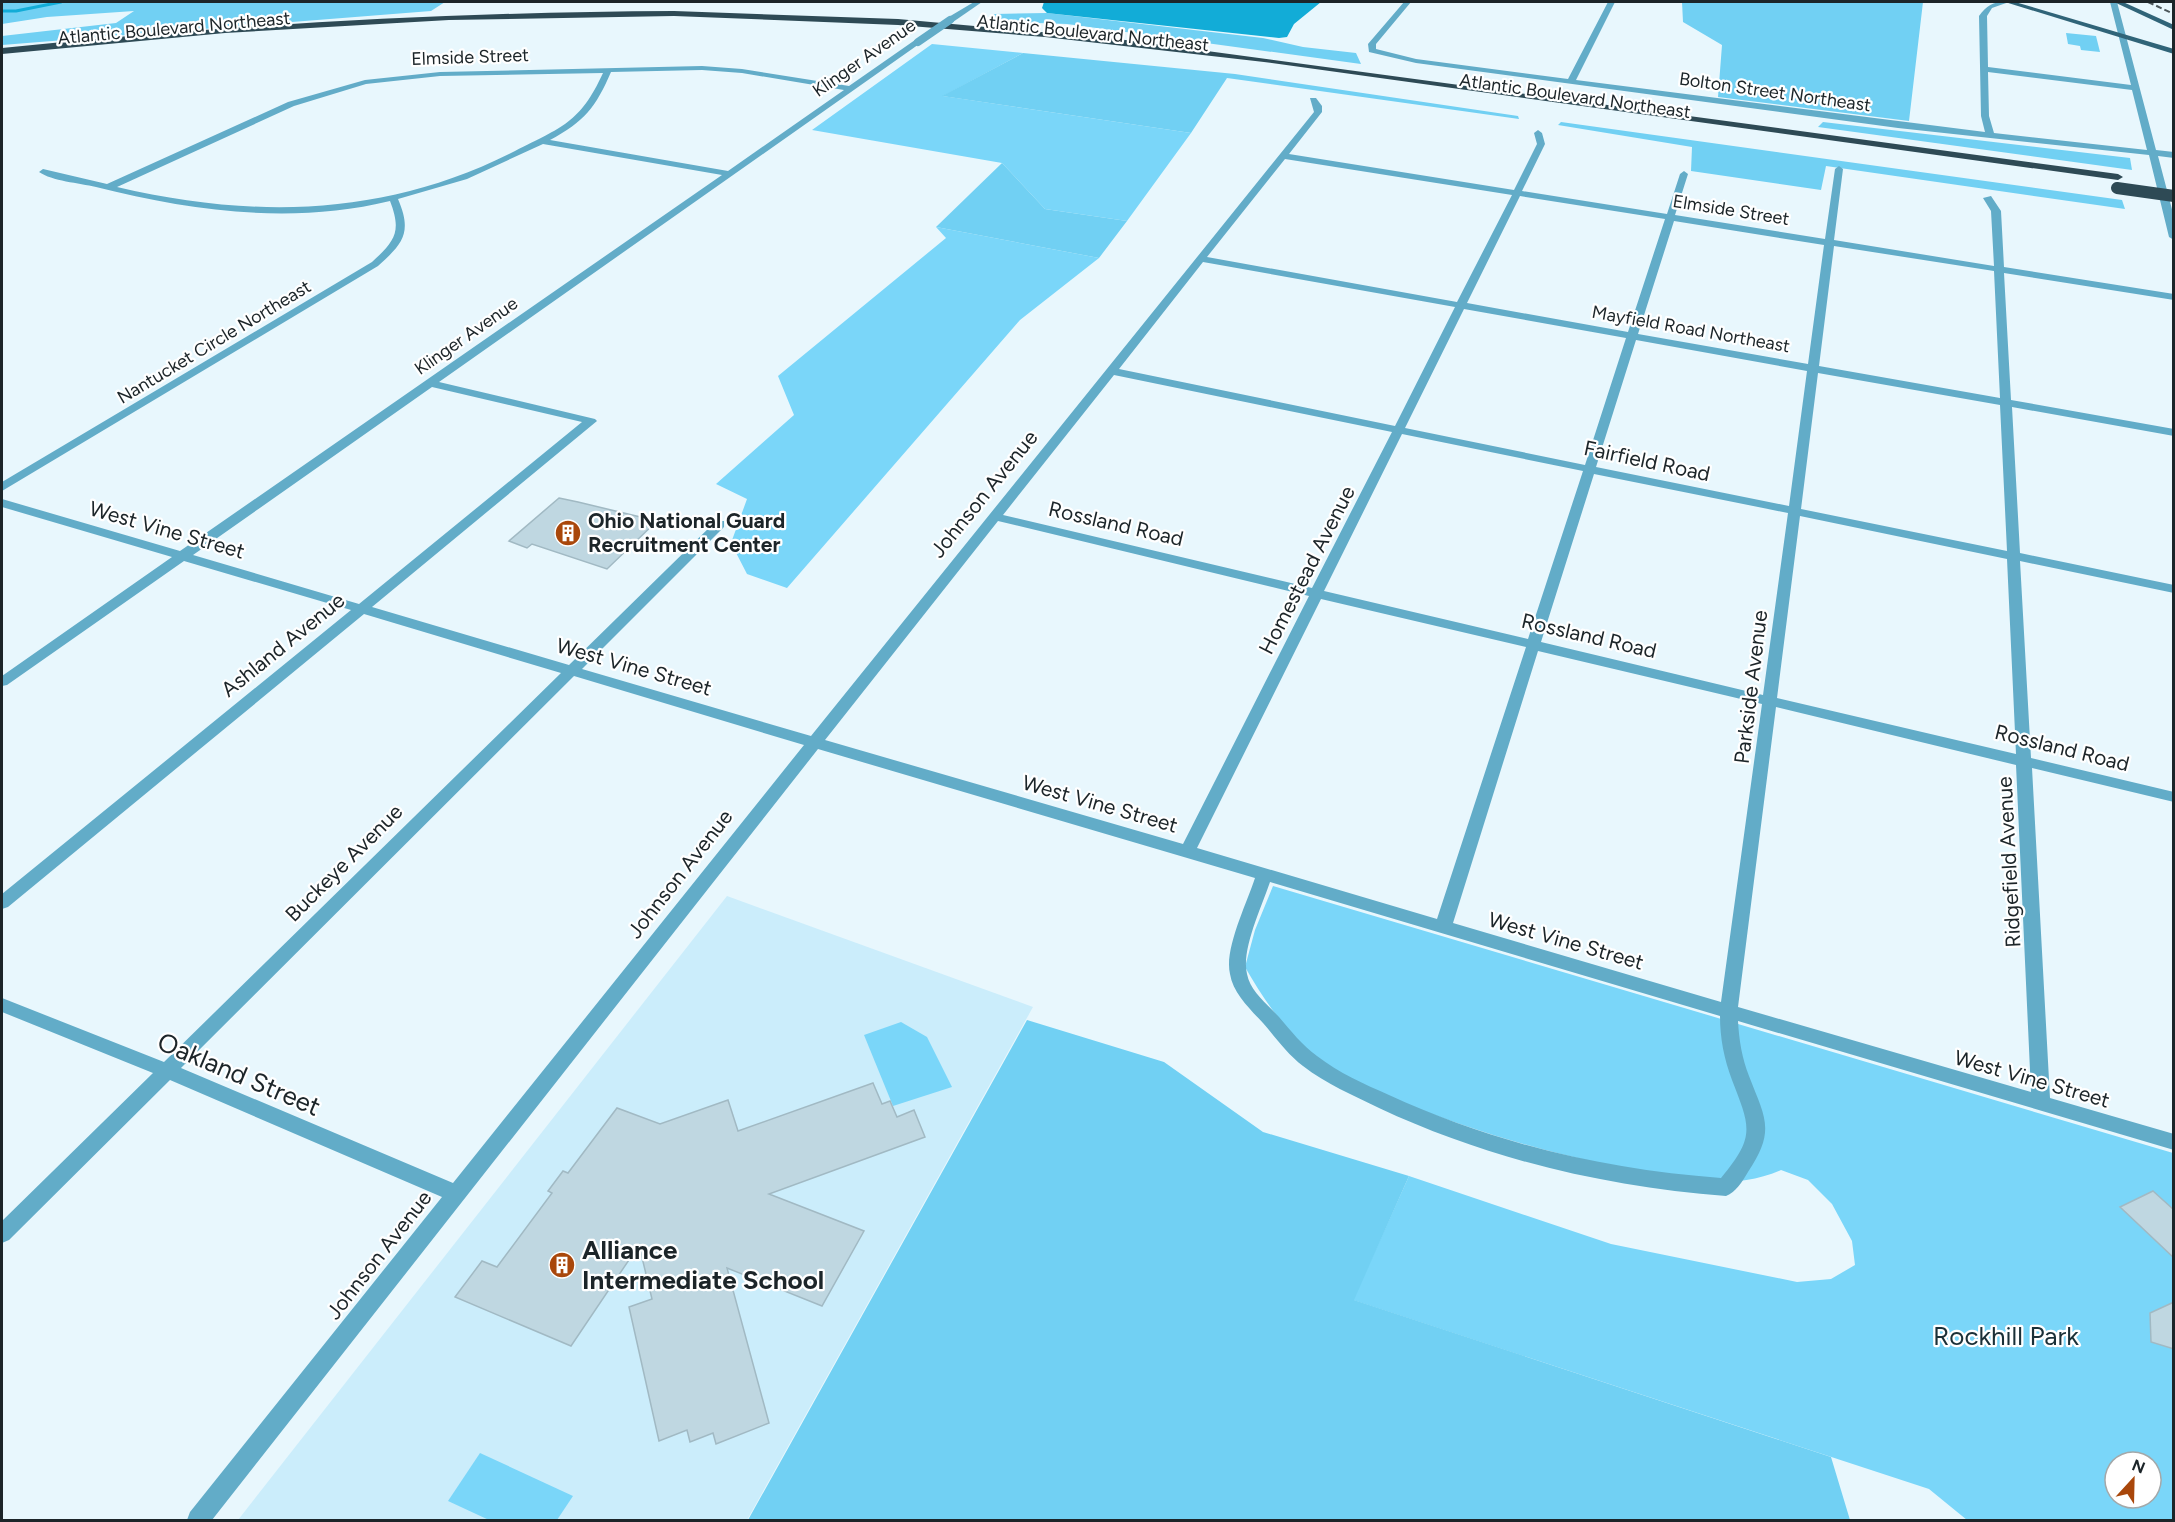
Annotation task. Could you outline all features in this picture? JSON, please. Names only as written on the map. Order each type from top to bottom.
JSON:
[{"type":"highway","name":"Atlantic Boulevard Northeast","points":[[2,51],[241,29],[478,17],[662,15],[891,22],[1044,33],[1213,52],[2113,184],[2174,196]]},
{"type":"highway","name":"Atlantic Boulevard Northeast","points":[[2,60],[213,40],[436,27],[639,23],[849,29],[1008,39],[1176,57],[1926,162]]},
{"type":"highway","points":[[1937,164],[1960,167]]},
{"type":"highway","name":"Atlantic Boulevard Northeast","points":[[2113,184],[2174,184]]},
{"type":"main road","points":[[2007,2],[2174,52]]},
{"type":"main road","points":[[2116,2],[2174,28]]},
{"type":"street","name":"Klinger Avenue","points":[[2,682],[978,2]]},
{"type":"street","name":"Bolton Street Northeast","points":[[1407,2],[1372,44],[1371,48],[1374,52],[1395,58],[1990,135],[2174,155]]},
{"type":"street","points":[[1571,81],[1612,2]]},
{"type":"street","points":[[1990,135],[1985,116],[1983,15],[1989,7],[2007,2]]},
{"type":"street","points":[[2116,2],[2173,233]]},
{"type":"street","points":[[43,172],[195,206],[240,210],[309,209],[393,198],[481,172],[543,141],[587,110],[608,69]]},
{"type":"street","name":"Elmside Street","points":[[109,187],[291,104],[351,85],[425,74],[608,69],[722,69],[852,89]]},
{"type":"street","points":[[1984,69],[2136,88]]},
{"type":"street","name":"Johnson Avenue","points":[[198,1521],[814,742],[1318,112],[1318,106],[1313,100]]},
{"type":"street","name":"Homestead Avenue","points":[[1187,852],[1517,193],[1540,144],[1538,133]]},
{"type":"street","points":[[543,141],[731,174]]},
{"type":"street","name":"Elmside Street","points":[[1283,156],[2174,297]]},
{"type":"street","name":"Parkside Avenue","points":[[1264,874],[1238,953],[1236,966],[1238,977],[1266,1015],[1302,1055],[1328,1073],[1424,1120],[1583,1168],[1631,1177],[1726,1187],[1741,1170],[1753,1143],[1756,1118],[1734,1062],[1728,1037],[1729,1011],[1839,169]]},
{"type":"street","points":[[1443,927],[1535,644],[1668,217],[1684,174]]},
{"type":"street","name":"Nantucket Circle Northeast","points":[[2,487],[375,264],[394,247],[403,228],[401,215],[393,198]]},
{"type":"street","name":"Ridgefield Avenue","points":[[1988,198],[1996,211],[2042,1103]]},
{"type":"street","name":"Mayfield Road Northeast","points":[[1202,258],[2174,433]]},
{"type":"street","name":"Fairfield Road","points":[[1112,371],[2174,589]]},
{"type":"street","name":"Ashland Avenue","points":[[2,903],[578,433],[590,419],[430,383]]},
{"type":"street","name":"West Vine Street","points":[[8,505],[2174,1142]]},
{"type":"street","name":"Rossland Road","points":[[995,517],[2174,797]]},
{"type":"street","name":"Buckeye Avenue","points":[[2,1234],[720,524]]},
{"type":"street","name":"Oakland Street","points":[[2,1005],[166,1071],[456,1194]]},
{"type":"shaded area","points":[[2,2],[445,2],[431,11],[2,45],[2,36],[116,23],[134,11],[47,17],[2,24]]},
{"type":"shaded area","points":[[1044,2],[1321,2],[1294,24],[1287,37],[1279,38],[1047,13],[1042,8]]},
{"type":"shaded area","points":[[1682,2],[1923,2],[1909,121],[1718,97],[1722,45],[1683,22]]},
{"type":"shaded area","points":[[1047,13],[1263,38],[1303,47],[1356,53],[1361,64],[1067,24],[985,21],[995,14]]},
{"type":"shaded area","points":[[2066,33],[2096,36],[2100,52],[2081,50],[2080,46],[2068,44]]},
{"type":"shaded area","points":[[1023,53],[1235,74],[1518,116],[1519,119],[1227,78],[1191,133],[942,96]]},
{"type":"shaded area","points":[[1561,122],[2122,200],[2125,209],[1826,166],[1821,190],[1691,171],[1692,147],[1558,125]]},
{"type":"shaded area","points":[[1823,122],[2130,158],[2132,170],[1818,127]]},
{"type":"shaded area","points":[[1002,163],[1045,209],[1127,221],[1099,258],[936,227]]},
{"type":"shaded area","points":[[727,896],[1033,1007],[747,1520],[238,1520]]},
{"type":"shaded area","points":[[1027,1020],[1164,1062],[1263,1132],[1409,1176],[1354,1300],[1831,1457],[1850,1520],[748,1520]]},
{"type":"green space","points":[[932,44],[1023,53],[943,96],[1191,133],[1127,221],[1045,209],[1002,163],[812,130]]},
{"type":"green space","points":[[936,227],[1099,258],[1020,320],[787,588],[747,574],[731,543],[747,499],[716,484],[794,415],[778,376],[946,238]]},
{"type":"green space","name":"Rockhill Park","points":[[1273,886],[2173,1153],[2173,1520],[1967,1520],[1929,1489],[1353,1300],[1409,1176],[1611,1244],[1797,1282],[1831,1279],[1855,1265],[1852,1241],[1832,1204],[1808,1180],[1781,1170],[1756,1178],[1718,1183],[1660,1178],[1502,1138],[1425,1111],[1342,1076],[1313,1055],[1271,1007],[1245,967],[1255,930]]},
{"type":"green space","points":[[901,1022],[927,1037],[952,1087],[893,1106],[864,1035]]},
{"type":"green space","points":[[480,1453],[573,1496],[557,1520],[489,1520],[448,1501]]},
{"type":"building","name":"Ohio National Guard Recruitment Center","points":[[559,498],[657,521],[607,569],[532,544],[527,548],[509,541]]},
{"type":"building","name":"Alliance Intermediate School","points":[[873,1083],[882,1104],[890,1101],[897,1117],[914,1110],[925,1137],[769,1194],[864,1231],[822,1306],[727,1268],[769,1423],[716,1444],[713,1433],[690,1442],[687,1430],[659,1441],[629,1307],[652,1299],[639,1245],[571,1346],[455,1297],[482,1261],[497,1267],[552,1193],[548,1191],[563,1171],[568,1173],[617,1108],[660,1124],[728,1100],[738,1131]]},
{"type":"building","points":[[2153,1191],[2174,1210],[2174,1258],[2120,1207]]},
{"type":"building","points":[[2174,1302],[2174,1349],[2151,1342],[2150,1313]]},
{"type":"waterway","points":[[2,11],[16,11],[61,2]]},
{"type":"railway","points":[[2148,2],[2174,14]]},
{"type":"place","name":"Ohio National Guard Recruitment Center","points":[[568,533]]},
{"type":"place","name":"Alliance Intermediate School","points":[[562,1265]]}]
